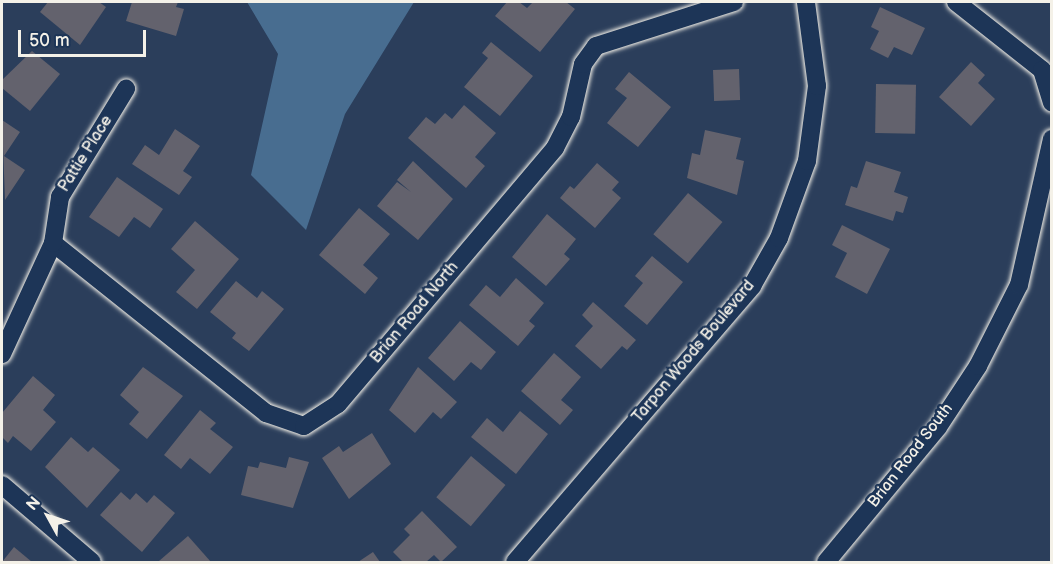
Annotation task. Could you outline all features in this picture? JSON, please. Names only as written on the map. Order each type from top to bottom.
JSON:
[{"type":"street","name":"Brian Road North","points":[[53,243],[266,413],[304,426],[338,404],[555,148],[571,117],[583,64],[596,46],[734,2]]},
{"type":"street","name":"Tarpon Woods Boulevard","points":[[515,562],[752,286],[779,238],[807,161],[817,86],[807,2]]},
{"type":"street","points":[[956,2],[1042,70],[1052,102]]},
{"type":"street","name":"Pattie Place","points":[[2,354],[53,243],[60,197],[126,89]]},
{"type":"street","name":"Brian Road South","points":[[826,562],[938,427],[978,366],[1019,285],[1052,140]]},
{"type":"street","points":[[2,485],[92,562]]},
{"type":"water","points":[[247,2],[414,2],[345,114],[306,230],[251,175],[278,54]]},
{"type":"building","points":[[48,2],[99,2],[106,7],[80,45],[40,12]]},
{"type":"building","points":[[132,2],[178,2],[176,7],[184,9],[176,36],[126,21]]},
{"type":"building","points":[[507,2],[519,2],[527,8],[533,2],[566,2],[575,9],[540,52],[495,16]]},
{"type":"building","points":[[880,7],[925,28],[912,55],[894,47],[888,58],[870,49],[879,31],[871,27]]},
{"type":"building","points":[[491,42],[533,76],[500,116],[464,87],[488,58],[482,53]]},
{"type":"building","points":[[32,51],[60,74],[30,111],[2,88],[2,80]]},
{"type":"building","points":[[971,62],[985,75],[978,83],[995,99],[971,126],[939,97]]},
{"type":"building","points":[[739,69],[740,100],[714,101],[713,70]]},
{"type":"building","points":[[629,72],[671,107],[638,147],[607,123],[627,98],[615,89]]},
{"type":"building","points":[[876,84],[916,85],[915,134],[875,133]]},
{"type":"building","points":[[464,105],[496,133],[475,157],[485,166],[466,188],[408,138],[426,117],[435,124],[445,113],[452,119]]},
{"type":"building","points":[[2,120],[20,132],[4,156],[25,170],[5,200]]},
{"type":"building","points":[[175,129],[200,146],[183,171],[192,177],[179,195],[132,164],[145,145],[159,155]]},
{"type":"building","points":[[705,130],[741,138],[736,159],[744,161],[737,195],[687,178],[692,153],[700,155]]},
{"type":"building","points":[[413,161],[453,199],[418,240],[377,206],[397,182],[411,192],[397,180]]},
{"type":"building","points":[[866,161],[901,172],[894,192],[908,197],[903,213],[896,211],[893,221],[845,205],[851,186],[857,188]]},
{"type":"building","points":[[597,163],[619,182],[612,190],[621,198],[595,228],[560,198],[570,186],[574,189]]},
{"type":"building","points":[[117,177],[163,209],[150,228],[134,217],[119,237],[89,217]]},
{"type":"building","points":[[688,193],[722,222],[688,263],[653,234]]},
{"type":"building","points":[[359,208],[390,234],[363,265],[378,278],[365,294],[319,255]]},
{"type":"building","points":[[547,214],[576,239],[564,254],[570,259],[546,286],[512,257]]},
{"type":"building","points":[[195,221],[239,259],[197,309],[176,292],[195,270],[171,249]]},
{"type":"building","points":[[842,225],[890,249],[867,294],[835,277],[847,253],[832,245]]},
{"type":"building","points":[[652,256],[683,282],[647,325],[624,306],[643,283],[635,276]]},
{"type":"building","points":[[516,278],[544,303],[529,321],[535,326],[518,346],[469,305],[486,285],[500,297]]},
{"type":"building","points":[[236,281],[257,298],[262,291],[284,309],[249,351],[232,338],[236,333],[210,312]]},
{"type":"building","points":[[593,302],[636,340],[627,350],[622,346],[601,369],[575,346],[593,326],[582,315]]},
{"type":"building","points":[[460,321],[496,352],[481,370],[471,362],[454,381],[428,358]]},
{"type":"building","points":[[554,353],[581,377],[561,400],[573,410],[560,425],[521,391]]},
{"type":"building","points":[[143,367],[183,396],[147,439],[129,424],[139,412],[120,395]]},
{"type":"building","points":[[418,367],[457,402],[441,419],[433,412],[415,433],[389,410]]},
{"type":"building","points":[[33,376],[55,395],[43,410],[56,422],[31,451],[13,436],[8,443],[2,437],[2,413]]},
{"type":"building","points":[[200,410],[216,423],[210,429],[233,447],[210,474],[190,458],[181,469],[164,455]]},
{"type":"building","points":[[520,411],[548,434],[516,474],[471,437],[487,418],[503,432]]},
{"type":"building","points":[[372,433],[391,464],[349,499],[322,458],[339,446],[343,452]]},
{"type":"building","points":[[71,437],[88,452],[93,447],[120,470],[87,508],[45,467]]},
{"type":"building","points":[[471,456],[505,485],[471,526],[436,497]]},
{"type":"building","points":[[289,457],[309,462],[293,508],[241,495],[248,466],[258,468],[260,462],[286,468]]},
{"type":"building","points":[[121,492],[130,500],[136,493],[147,503],[154,495],[175,513],[142,552],[100,515]]},
{"type":"building","points":[[422,511],[457,547],[441,562],[434,555],[426,562],[403,562],[393,552],[410,535],[404,529]]},
{"type":"building","points":[[188,536],[211,562],[159,561]]},
{"type":"building","points":[[14,547],[32,562],[2,562]]},
{"type":"building","points":[[373,552],[380,562],[358,562]]}]
